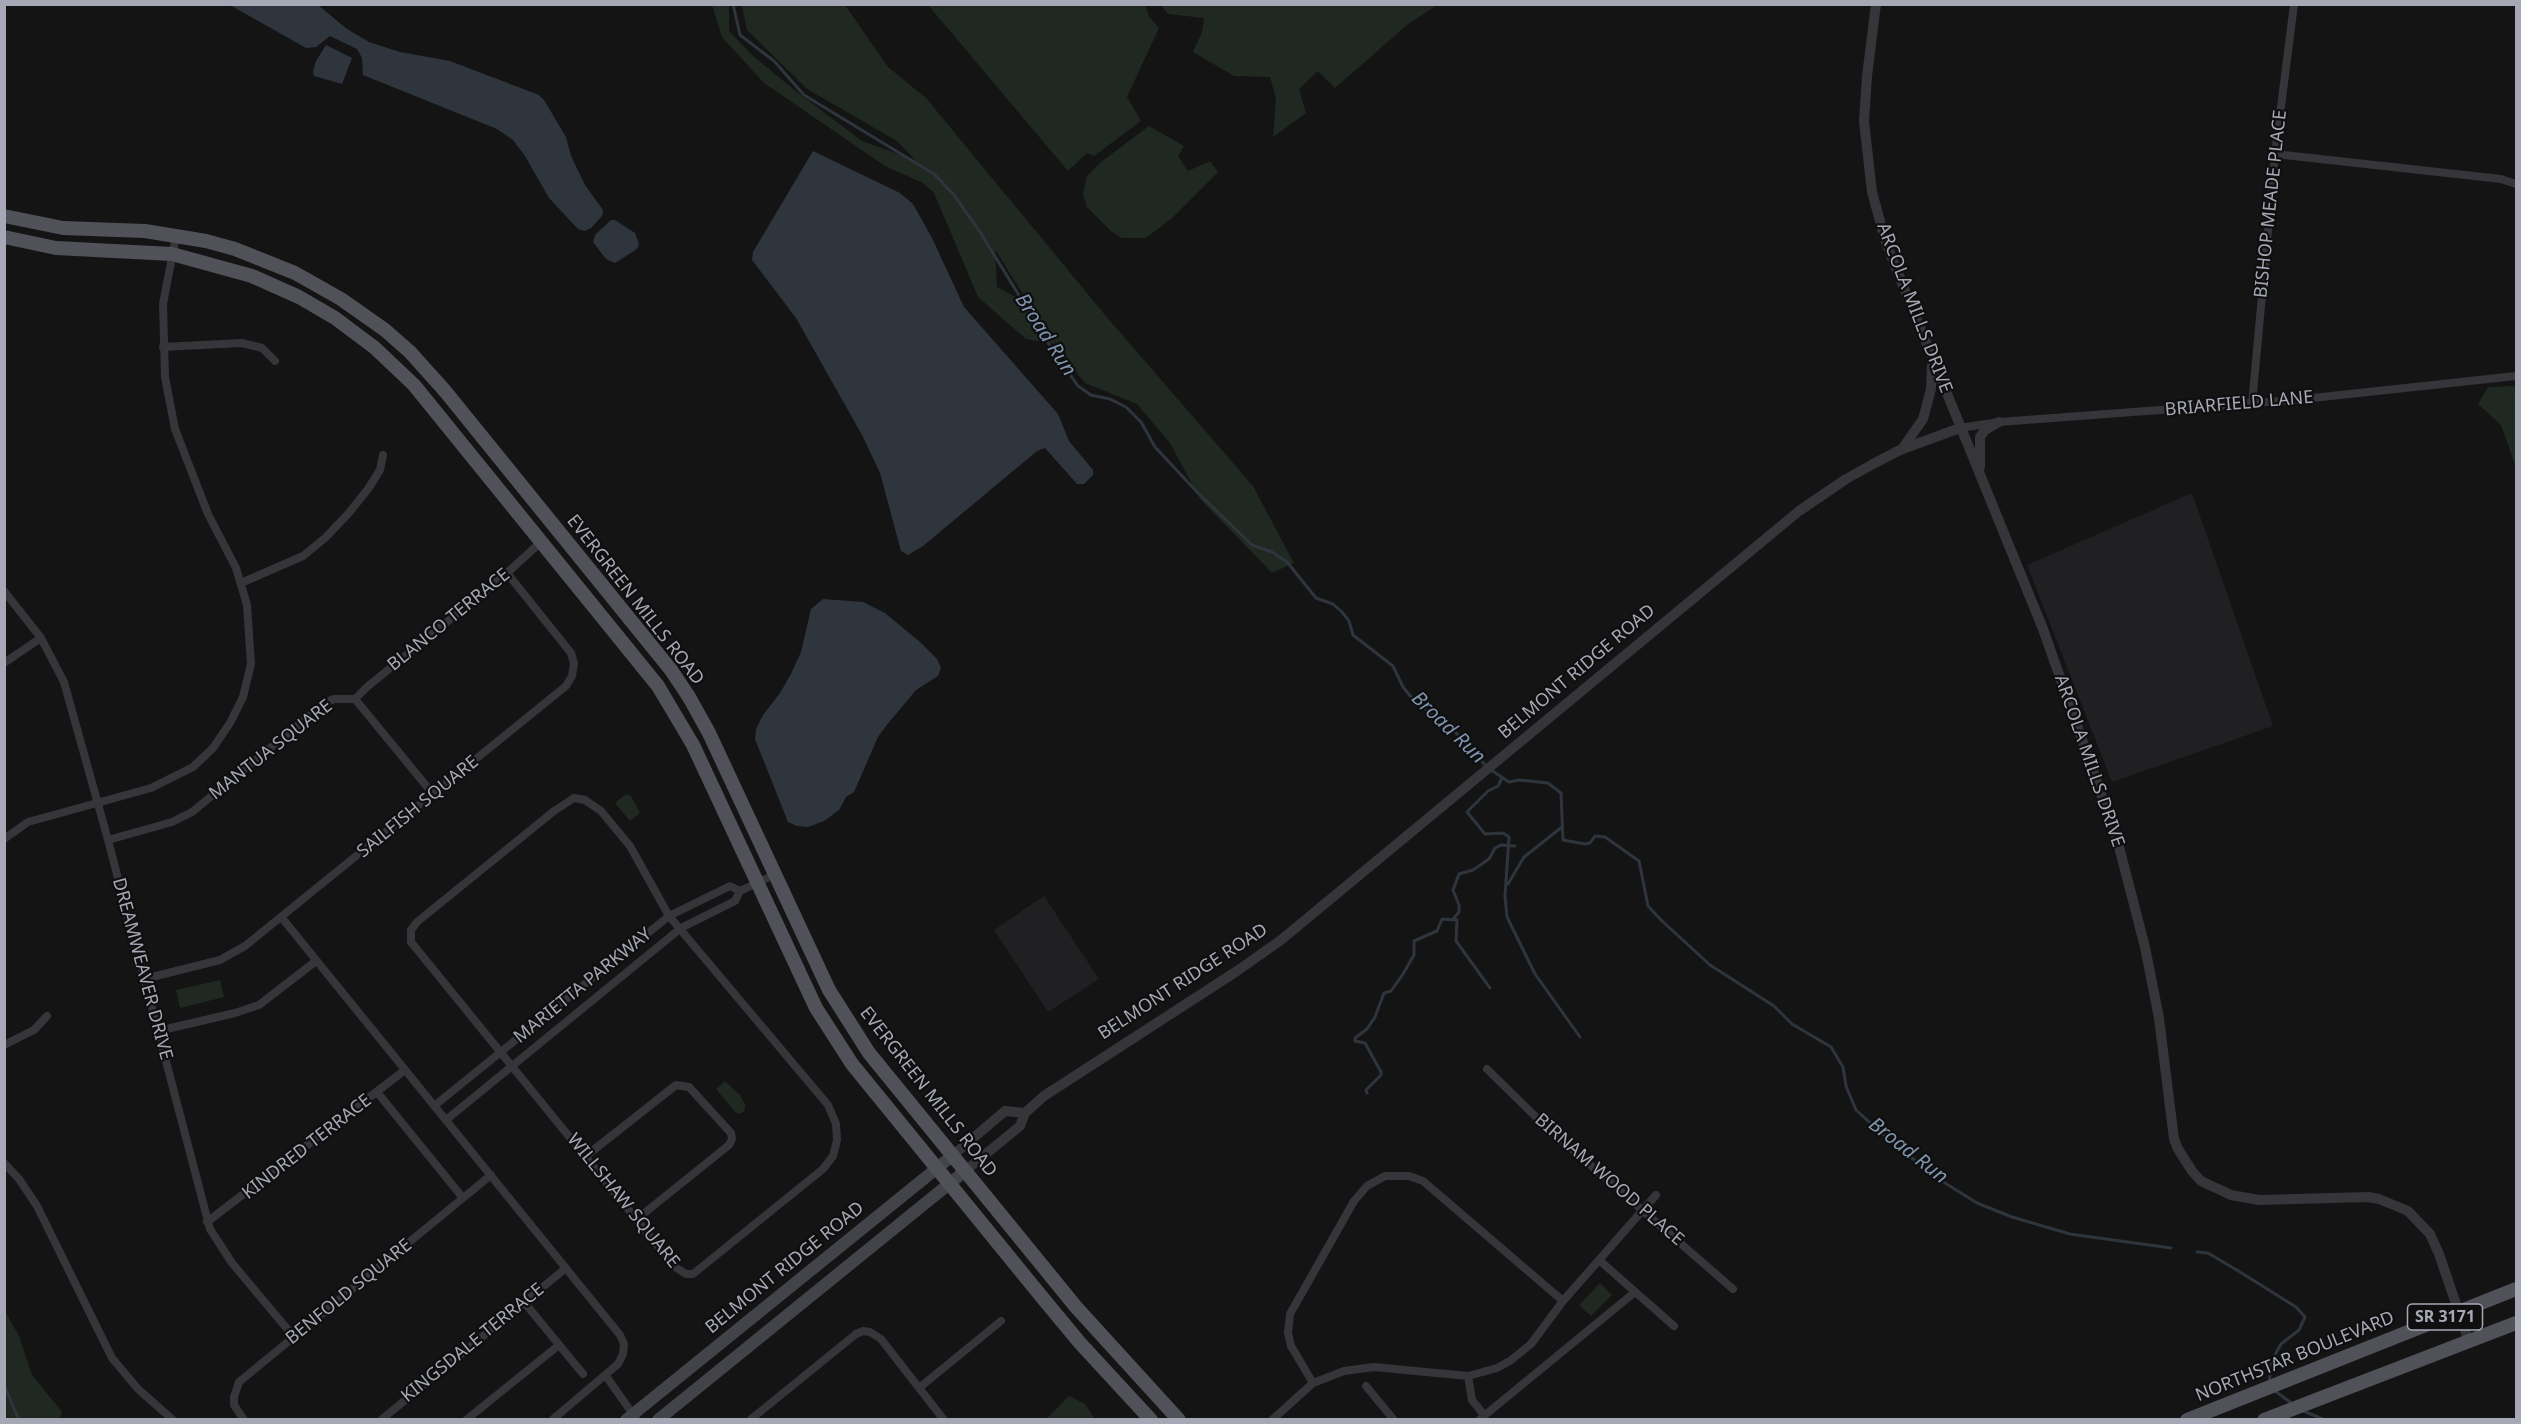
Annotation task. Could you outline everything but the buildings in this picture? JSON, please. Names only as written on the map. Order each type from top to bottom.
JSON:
[{"type":"main road","name":"EVERGREEN MILLS ROAD","points":[[4,216],[63,228],[145,231],[235,249],[295,273],[362,312],[410,352],[445,391],[671,669],[709,733],[829,990],[856,1035],[1076,1308],[1179,1419]]},
{"type":"main road","name":"EVERGREEN MILLS ROAD","points":[[4,237],[56,248],[172,254],[231,269],[283,289],[335,318],[375,348],[414,385],[658,686],[678,718],[816,1008],[852,1064],[1080,1343],[1151,1419]]},
{"type":"main road","name":"BELMONT RIDGE ROAD","points":[[632,1418],[952,1156]]},
{"type":"main road","name":"BELMONT RIDGE ROAD","points":[[658,1419],[965,1171]]},
{"type":"main road","name":"NORTHSTAR BOULEVARD","points":[[2187,1419],[2517,1289]]},
{"type":"main road","name":"SR 3171","points":[[2264,1419],[2517,1323]]},
{"type":"street","name":"ARCOLA MILLS DRIVE","points":[[1876,4],[1865,110],[1867,162],[1872,192],[1886,243],[2043,629],[2117,839],[2145,947],[2159,1018],[2174,1139],[2185,1162],[2201,1180],[2231,1196],[2259,1200],[2368,1197],[2408,1211],[2430,1234],[2469,1342]]},
{"type":"street","name":"BISHOP MEADE PLACE","points":[[2252,404],[2275,154],[2294,4]]},
{"type":"street","points":[[2275,154],[2501,179],[2517,184]]},
{"type":"street","points":[[4,839],[28,822],[151,788],[193,767],[213,748],[230,723],[243,697],[251,664],[247,605],[236,568],[208,514],[175,429],[165,377],[163,304],[176,236]]},
{"type":"street","points":[[163,347],[242,343],[262,348],[274,361]]},
{"type":"street","points":[[1900,450],[1916,431],[1926,412],[1932,389],[1931,358]]},
{"type":"street","name":"BRIARFIELD LANE","points":[[1960,428],[1999,422],[2252,404],[2517,376]]},
{"type":"street","points":[[1980,476],[1978,447],[1980,437],[1985,430],[1999,422]]},
{"type":"street","name":"BELMONT RIDGE ROAD","points":[[965,1171],[1020,1126],[1025,1113],[1063,1083],[1258,956],[1506,755],[1785,523],[1846,479],[1900,450],[1960,428]]},
{"type":"street","points":[[241,583],[303,556],[325,538],[368,489],[380,470],[383,455]]},
{"type":"street","name":"BLANCO TERRACE","points":[[355,699],[375,680],[507,573],[542,541]]},
{"type":"street","name":"SAILFISH SQUARE","points":[[144,979],[220,960],[246,946],[566,686],[572,676],[574,663],[572,653],[507,573]]},
{"type":"street","name":"DREAMWEAVER DRIVE","points":[[4,591],[41,638],[64,682],[98,802],[207,1222],[225,1253],[294,1337]]},
{"type":"street","points":[[4,663],[41,638]]},
{"type":"street","name":"MANTUA SQUARE","points":[[108,840],[182,817],[334,699],[355,699],[433,794]]},
{"type":"street","name":"WILLSHAW SQUARE","points":[[574,798],[593,804],[630,846],[669,915],[828,1105],[836,1124],[837,1140],[833,1156],[823,1170],[693,1274],[680,1271],[411,942],[411,930],[417,922],[544,818],[574,798]]},
{"type":"street","name":"MARIETTA PARKWAY","points":[[446,1120],[681,928],[735,901],[741,891],[776,874]]},
{"type":"street","name":"MARIETTA PARKWAY","points":[[434,1106],[669,915],[730,886],[741,891]]},
{"type":"street","points":[[282,918],[615,1328],[624,1344],[623,1354],[618,1364],[552,1419]]},
{"type":"street","points":[[158,1031],[259,1005],[316,961]]},
{"type":"street","points":[[4,1045],[34,1030],[47,1016]]},
{"type":"street","name":"BIRNAM WOOD PLACE","points":[[1487,1069],[1542,1123],[1732,1289]]},
{"type":"street","name":"KINDRED TERRACE","points":[[207,1222],[405,1070]]},
{"type":"street","points":[[586,1156],[676,1085],[689,1087],[730,1133],[732,1139],[729,1145],[637,1219]]},
{"type":"street","points":[[378,1092],[463,1198]]},
{"type":"street","name":"BELMONT RIDGE ROAD","points":[[952,1156],[1005,1111],[1025,1113]]},
{"type":"street","points":[[4,1163],[19,1179],[37,1206],[112,1358],[138,1389],[173,1419]]},
{"type":"street","name":"BENFOLD SQUARE","points":[[244,1419],[234,1405],[234,1396],[239,1382],[491,1175]]},
{"type":"street","points":[[1313,1383],[1291,1346],[1288,1333],[1290,1314],[1354,1201],[1367,1186],[1385,1176],[1407,1176],[1423,1181],[1563,1301]]},
{"type":"street","points":[[1272,1419],[1313,1383],[1344,1371],[1374,1367],[1468,1376],[1497,1368],[1521,1353],[1540,1333],[1563,1301],[1656,1195]]},
{"type":"street","points":[[1599,1260],[1674,1326]]},
{"type":"street","name":"KINGSDALE TERRACE","points":[[381,1419],[566,1268]]},
{"type":"street","points":[[1468,1376],[1472,1400],[1482,1417],[1635,1292]]},
{"type":"street","points":[[524,1302],[583,1374]]},
{"type":"street","points":[[919,1388],[1001,1321]]},
{"type":"street","points":[[750,1419],[856,1334],[863,1331],[870,1332],[880,1339],[944,1419]]},
{"type":"street","points":[[466,1419],[559,1345]]},
{"type":"street","points":[[606,1376],[632,1418]]},
{"type":"street","points":[[1365,1386],[1394,1419]]},
{"type":"street","points":[[760,1412],[767,1419]]},
{"type":"shaded area","points":[[230,5],[318,5],[347,29],[369,42],[400,52],[450,61],[539,95],[566,137],[571,156],[585,185],[603,210],[602,216],[591,228],[585,231],[578,229],[549,198],[513,140],[497,129],[363,75],[362,58],[357,49],[330,36],[316,47],[306,48]]},
{"type":"shaded area","points":[[712,5],[729,5],[729,31],[753,56],[797,92],[862,141],[915,160],[897,141],[807,89],[747,30],[742,5],[845,5],[888,67],[926,98],[1105,315],[1253,486],[1294,563],[1272,573],[1200,499],[1170,443],[1137,404],[1085,383],[1054,344],[1026,339],[978,297],[934,193],[923,183],[885,166],[764,83],[722,37]],"holes":[[[996,251],[1029,304],[997,287]]]},
{"type":"shaded area","points":[[928,5],[1145,5],[1149,16],[1159,28],[1127,97],[1141,121],[1094,156],[1087,153],[1068,171]]},
{"type":"shaded area","points":[[1161,5],[1437,5],[1407,25],[1335,88],[1318,71],[1299,89],[1306,113],[1273,137],[1276,99],[1270,77],[1234,76],[1193,52],[1202,32],[1204,18],[1168,14]]},
{"type":"shaded area","points":[[326,45],[352,58],[342,84],[314,76],[316,61]]},
{"type":"shaded area","points":[[1149,126],[1184,146],[1178,156],[1188,171],[1210,161],[1218,172],[1172,218],[1146,238],[1121,238],[1087,207],[1083,194],[1087,176],[1101,162]]},
{"type":"shaded area","points":[[813,151],[900,193],[913,204],[932,238],[964,307],[1058,414],[1069,441],[1093,470],[1093,475],[1084,484],[1077,484],[1045,448],[1037,451],[923,546],[908,555],[901,551],[880,473],[862,435],[796,318],[752,260],[753,252]]},
{"type":"shaded area","points":[[611,220],[615,220],[635,233],[639,244],[637,249],[615,263],[606,259],[593,242],[595,235]]},
{"type":"shaded area","points":[[2516,386],[2516,467],[2501,425],[2478,404],[2488,387]]},
{"type":"shaded area","points":[[2192,493],[2273,726],[2112,782],[2027,565]]},
{"type":"shaded area","points":[[823,599],[863,602],[885,613],[920,642],[937,659],[941,668],[938,676],[916,690],[878,737],[854,792],[846,797],[839,810],[824,821],[808,827],[788,822],[755,739],[756,729],[763,715],[780,693],[801,652],[811,609]]},
{"type":"shaded area","points":[[626,794],[631,796],[640,813],[630,821],[615,803]]},
{"type":"shaded area","points":[[1044,896],[1099,979],[1048,1012],[994,930]]},
{"type":"shaded area","points":[[220,980],[224,997],[180,1008],[176,990]]},
{"type":"shaded area","points":[[725,1081],[740,1095],[745,1104],[745,1110],[740,1114],[735,1112],[716,1089]]},
{"type":"shaded area","points":[[1600,1283],[1612,1295],[1591,1316],[1579,1305]]},
{"type":"shaded area","points":[[4,1309],[19,1336],[32,1375],[62,1412],[60,1419],[5,1419]]},
{"type":"shaded area","points":[[1069,1396],[1085,1404],[1095,1419],[1046,1419]]},
{"type":"waterway","name":"Broad Run","points":[[733,4],[740,35],[774,61],[804,95],[934,174],[954,195],[980,232],[1052,349],[1078,386],[1091,395],[1110,399],[1126,407],[1141,422],[1155,447],[1197,492],[1252,545],[1272,552],[1287,562],[1316,598],[1333,604],[1342,612],[1349,621],[1353,635],[1393,666],[1403,687],[1417,704],[1448,724],[1486,766]]},
{"type":"waterway","name":"Broad Run","points":[[1491,770],[1509,782],[1519,780],[1548,783],[1561,793],[1563,840],[1585,844],[1590,843],[1595,836],[1605,837],[1639,861],[1648,906],[1661,920],[1710,965],[1774,1006],[1792,1024],[1831,1047],[1843,1067],[1846,1086],[1856,1110],[1937,1178],[1977,1203],[2012,1217],[2070,1234],[2171,1248]]},
{"type":"waterway","points":[[1502,778],[1498,786],[1488,791],[1467,812],[1485,834],[1503,833],[1509,837],[1505,896],[1507,917],[1535,974],[1580,1037]]},
{"type":"waterway","points":[[1508,884],[1524,857],[1562,827]]},
{"type":"waterway","points":[[1454,918],[1459,912],[1459,905],[1453,890],[1459,874],[1473,870],[1489,859],[1495,848],[1501,845],[1515,846]]},
{"type":"waterway","points":[[1367,1093],[1366,1090],[1381,1075],[1381,1072],[1365,1043],[1355,1041],[1355,1038],[1367,1029],[1375,1017],[1384,993],[1391,991],[1403,974],[1414,955],[1414,941],[1437,931],[1442,919],[1457,920],[1456,941],[1490,988]]},
{"type":"waterway","name":"Broad Run","points":[[2197,1252],[2208,1253],[2240,1272],[2296,1307],[2305,1317],[2299,1330],[2281,1344],[2272,1360],[2269,1383]]},
{"type":"waterway","points":[[4,1385],[19,1420]]},
{"type":"waterway","name":"Broad Run","points":[[2275,1391],[2294,1405]]},
{"type":"waterway","name":"Broad Run","points":[[2301,1410],[2325,1420]]}]
